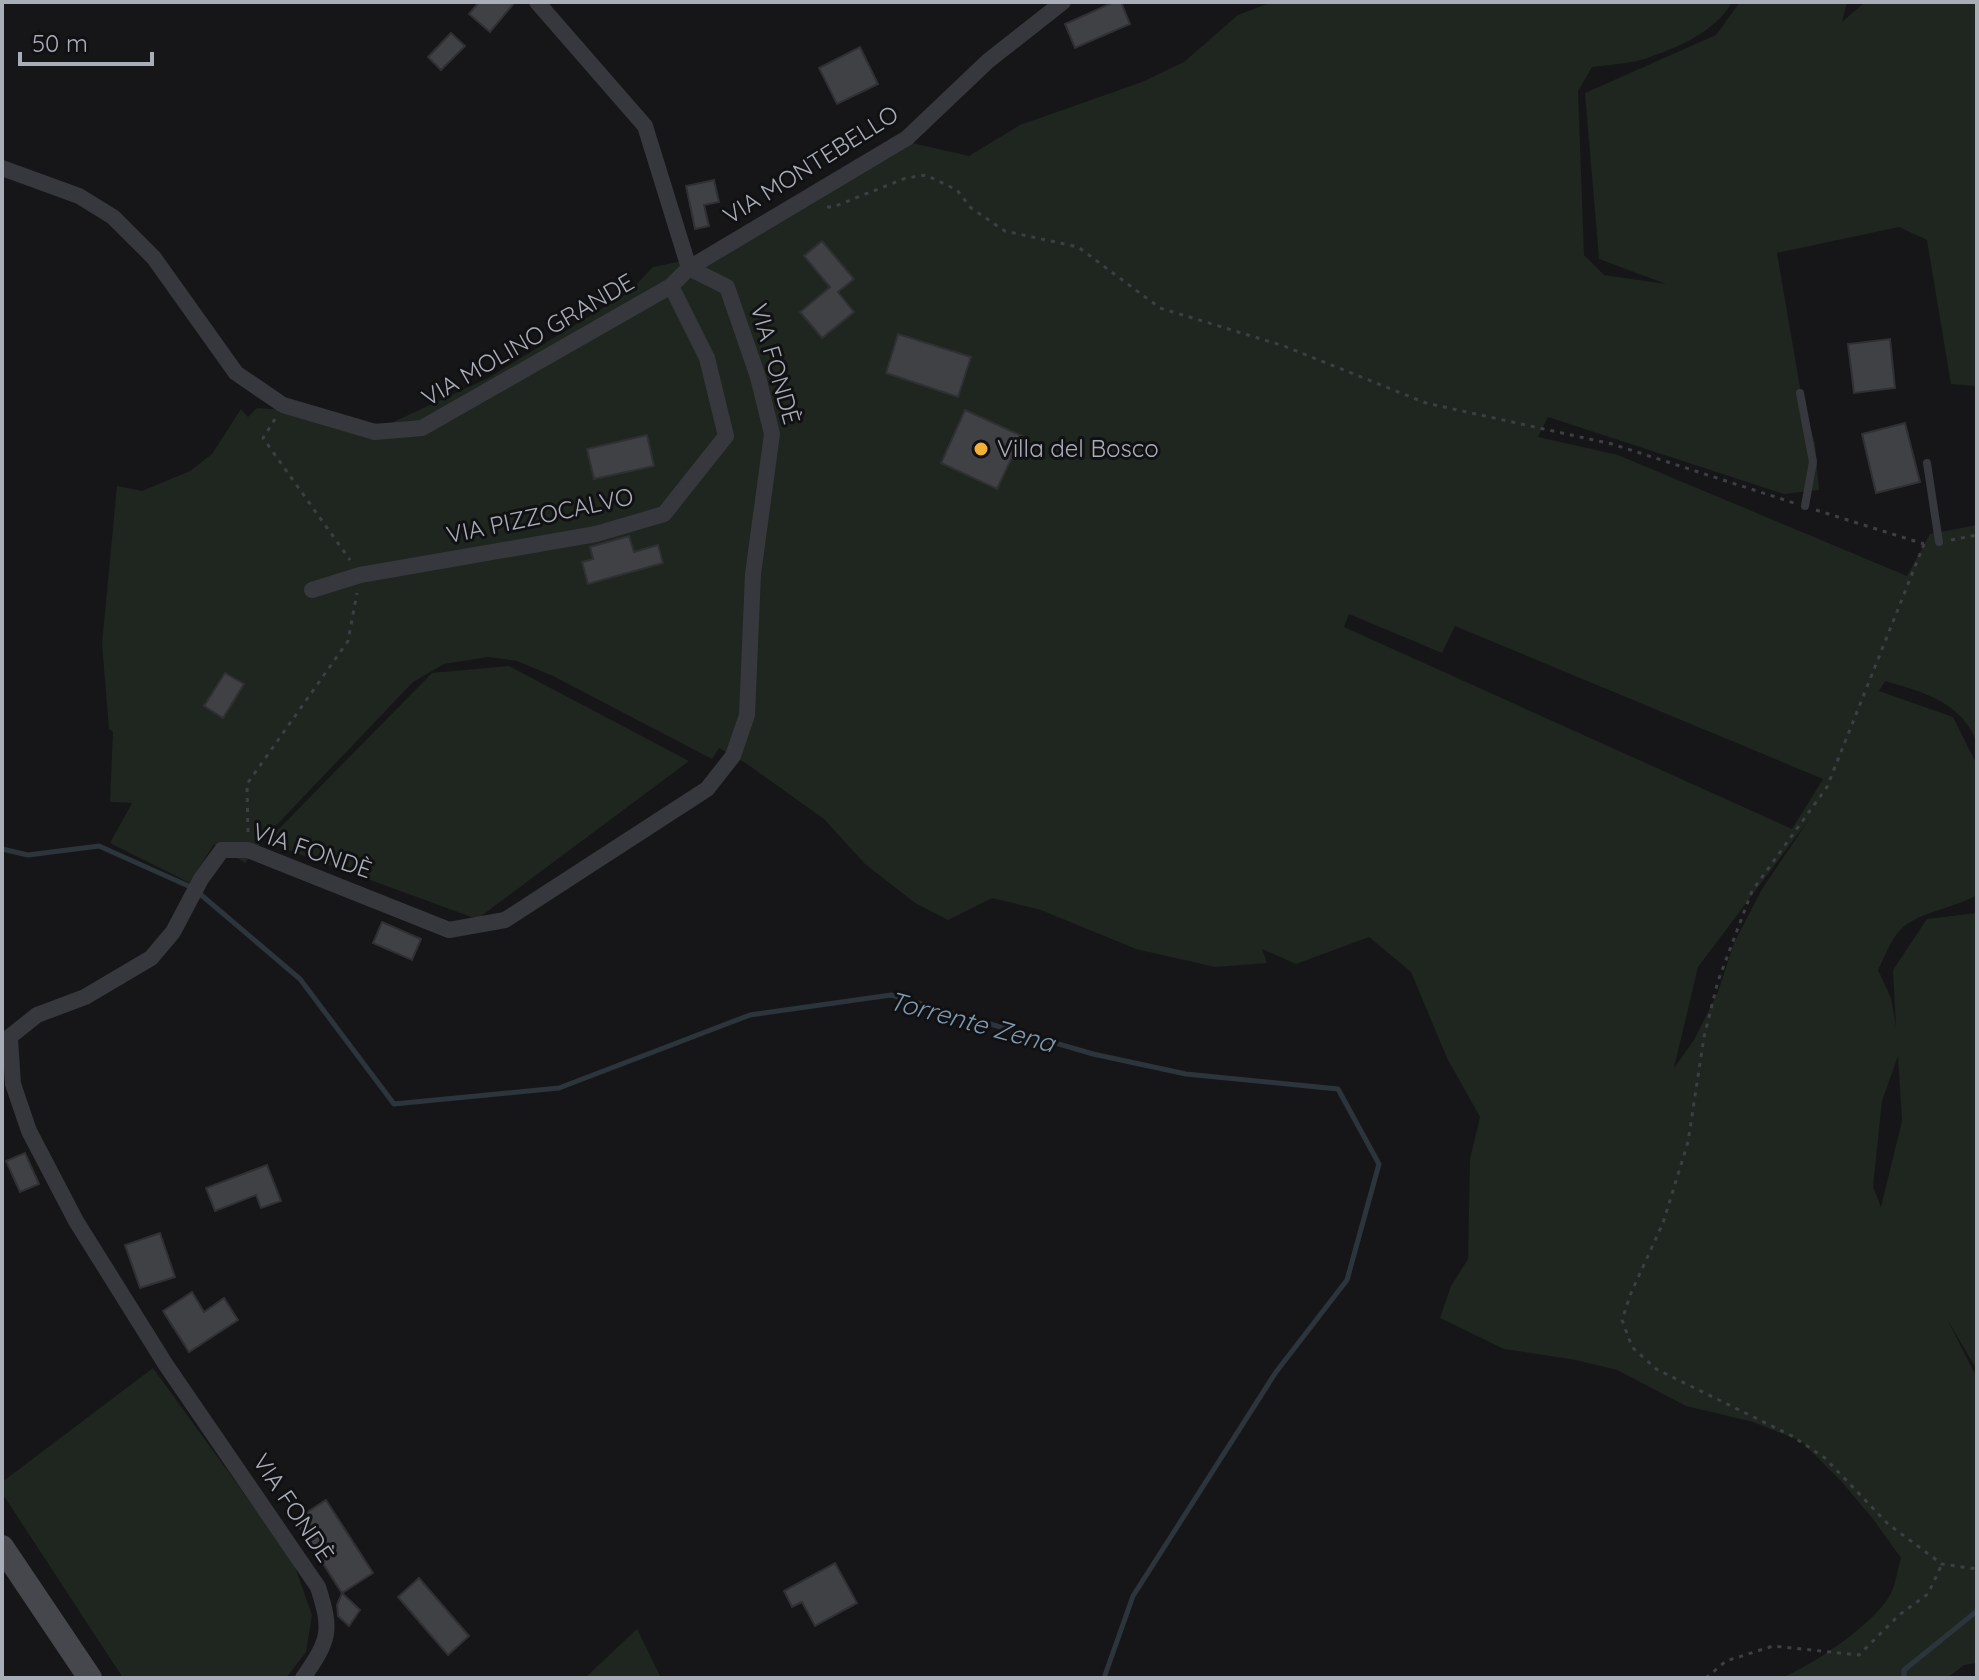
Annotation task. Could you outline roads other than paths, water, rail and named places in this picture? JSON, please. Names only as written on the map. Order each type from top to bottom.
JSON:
[{"type":"main road","points":[[2,1547],[90,1678]]},
{"type":"street","points":[[537,2],[645,126],[689,268]]},
{"type":"street","name":"VIA MONTEBELLO","points":[[689,268],[907,138],[988,61],[1063,2]]},
{"type":"street","name":"VIA MOLINO GRANDE","points":[[2,168],[79,196],[113,217],[154,258],[236,373],[283,405],[375,432],[422,428],[671,286],[689,268]]},
{"type":"street","name":"VIA FONDÈ","points":[[303,1678],[325,1643],[328,1619],[318,1587],[166,1365],[76,1221],[29,1131],[13,1084],[6,1041],[37,1015],[85,997],[151,958],[173,932],[201,879],[222,850],[248,850],[449,930],[505,920],[707,789],[733,756],[747,715],[753,574],[772,434],[758,377],[727,287],[689,268]]},
{"type":"street","name":"VIA PIZZOCALVO","points":[[312,590],[360,575],[596,534],[664,514],[726,436],[707,358],[671,286]]},
{"type":"lane","points":[[1800,393],[1813,462],[1805,506]]},
{"type":"lane","points":[[1927,463],[1939,542]]},
{"type":"waterway","name":"Torrente Zena","points":[[2,849],[28,855],[99,846],[193,888],[300,979],[394,1104],[559,1088],[750,1015],[891,995],[1093,1054],[1186,1074],[1338,1089],[1379,1164],[1347,1280],[1276,1372],[1133,1596],[1104,1678]]},
{"type":"waterway","name":"Torrente Zena","points":[[1904,1678],[1904,1670],[1977,1611]]},
{"type":"place","name":"Villa del Bosco","points":[[981,449]]}]
